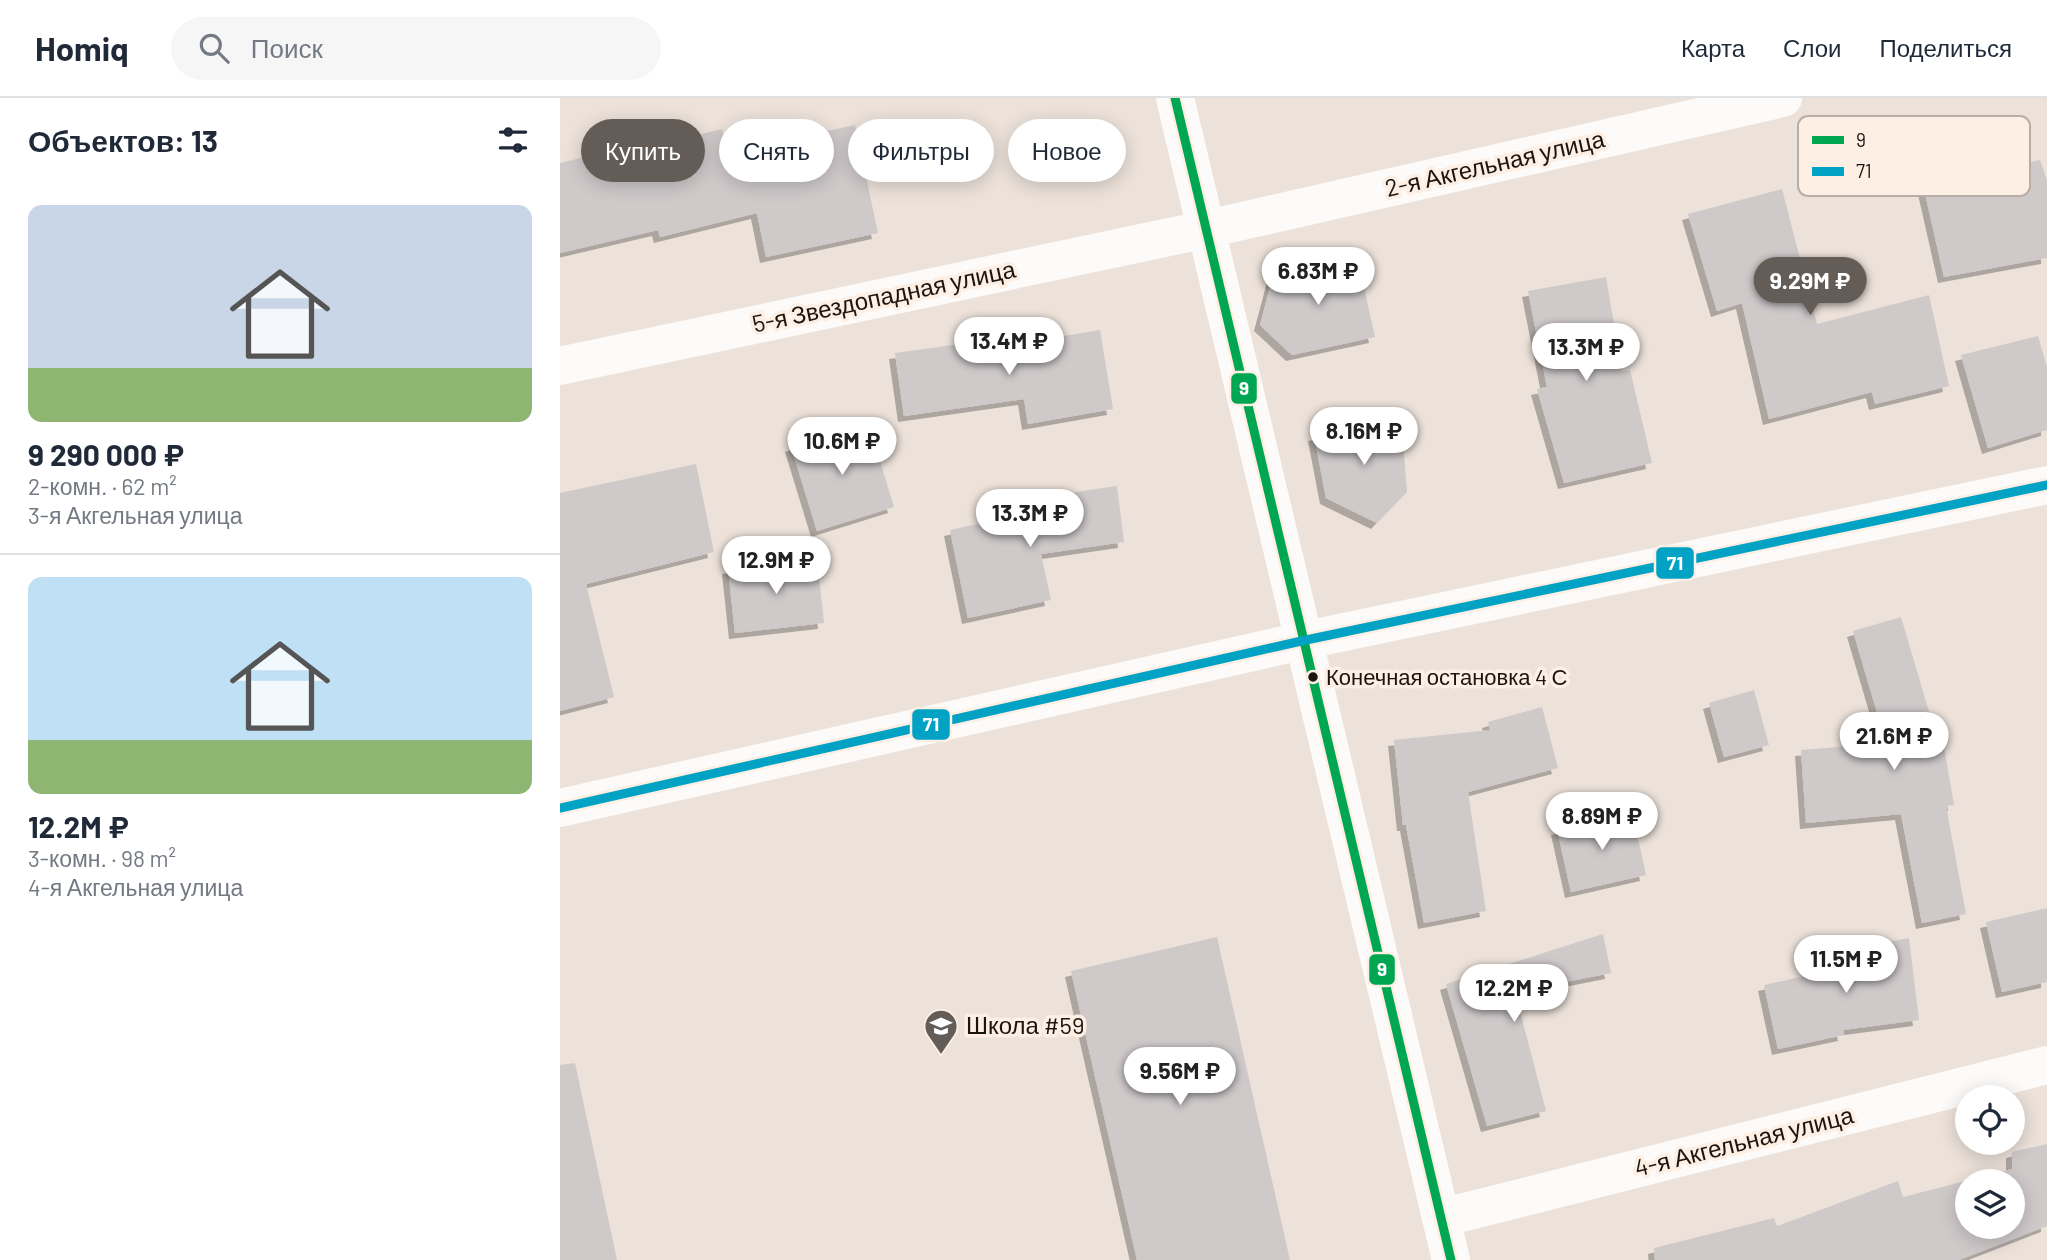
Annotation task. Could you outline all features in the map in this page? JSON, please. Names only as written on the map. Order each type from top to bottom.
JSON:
[{"type":"street","points":[[1175,98],[1306,640],[1451,1260]]},
{"type":"street","name":"2-я Акгельная улица","points":[[1207,229],[1783,98]]},
{"type":"street","name":"5-я Звездопадная улица","points":[[560,366],[1207,229]]},
{"type":"street","points":[[560,808],[1306,640],[2047,485]]},
{"type":"street","name":"4-я Акгельная улица","points":[[1441,1218],[2047,1065]]},
{"type":"building","points":[[848,126],[848,182],[867,182],[878,233],[766,257],[757,213],[660,237],[658,230],[560,253],[560,163],[581,158],[581,182],[705,182],[705,133],[719,130],[719,182],[834,182],[834,129]]},
{"type":"building","points":[[2040,160],[2047,180],[2047,258],[1944,277],[1926,196],[2030,196],[2030,162]]},
{"type":"building","points":[[1782,189],[1817,324],[1929,295],[1949,386],[1875,404],[1872,392],[1769,419],[1742,303],[1717,311],[1688,214]]},
{"type":"building","points":[[1357,256],[1375,337],[1292,355],[1260,325],[1273,276]]},
{"type":"building","points":[[1606,277],[1622,371],[1630,370],[1652,463],[1564,483],[1537,389],[1547,387],[1528,291]]},
{"type":"building","points":[[1100,330],[1113,409],[1028,424],[1024,399],[904,416],[895,353],[974,342],[975,351]]},
{"type":"building","points":[[2038,336],[2047,367],[2047,430],[1988,448],[1961,355]]},
{"type":"building","points":[[1401,418],[1407,492],[1377,523],[1326,498],[1314,435]]},
{"type":"building","points":[[868,422],[894,507],[817,531],[791,446]]},
{"type":"building","points":[[696,464],[714,552],[586,584],[614,697],[560,711],[560,493]]},
{"type":"building","points":[[1117,486],[1124,542],[1041,554],[1051,600],[968,618],[950,530],[1070,504],[1069,493]]},
{"type":"building","points":[[817,558],[824,623],[735,633],[728,568]]},
{"type":"building","points":[[1901,617],[1938,742],[1943,741],[1954,805],[1946,806],[1966,914],[1922,923],[1901,814],[1806,823],[1801,750],[1886,743],[1853,631]]},
{"type":"building","points":[[1754,690],[1769,745],[1724,757],[1709,703]]},
{"type":"building","points":[[1542,707],[1558,768],[1468,792],[1486,911],[1424,923],[1406,825],[1403,825],[1394,740],[1490,730],[1488,722]]},
{"type":"building","points":[[1632,811],[1646,875],[1571,892],[1557,829]]},
{"type":"building","points":[[2047,908],[2047,982],[2002,992],[1986,922]]},
{"type":"building","points":[[1603,934],[1611,973],[1515,992],[1546,1111],[1487,1126],[1446,984]]},
{"type":"building","points":[[1217,937],[1290,1260],[1137,1260],[1071,971]]},
{"type":"building","points":[[1909,938],[1919,1020],[1843,1030],[1844,1035],[1778,1049],[1764,985],[1832,970],[1830,953]]},
{"type":"building","points":[[575,1063],[617,1260],[560,1260],[560,1065]]},
{"type":"building","points":[[2047,1144],[2047,1226],[2025,1234],[2025,1169],[2012,1169],[2012,1155],[2025,1155],[2025,1149]]},
{"type":"building","points":[[1898,1181],[1903,1197],[1955,1184],[1955,1239],[2013,1239],[1959,1260],[1655,1260],[1654,1248],[1774,1218],[1777,1226]]},
{"type":"transit line","name":"9","points":[[1175,98],[1451,1260]]},
{"type":"transit line","name":"71","points":[[560,808],[1306,640],[2047,485]]},
{"type":"place","name":"Конечная остановка 4 С","points":[[1313,677]]},
{"type":"place","name":"Школа #59","points":[[941,1056]]}]
